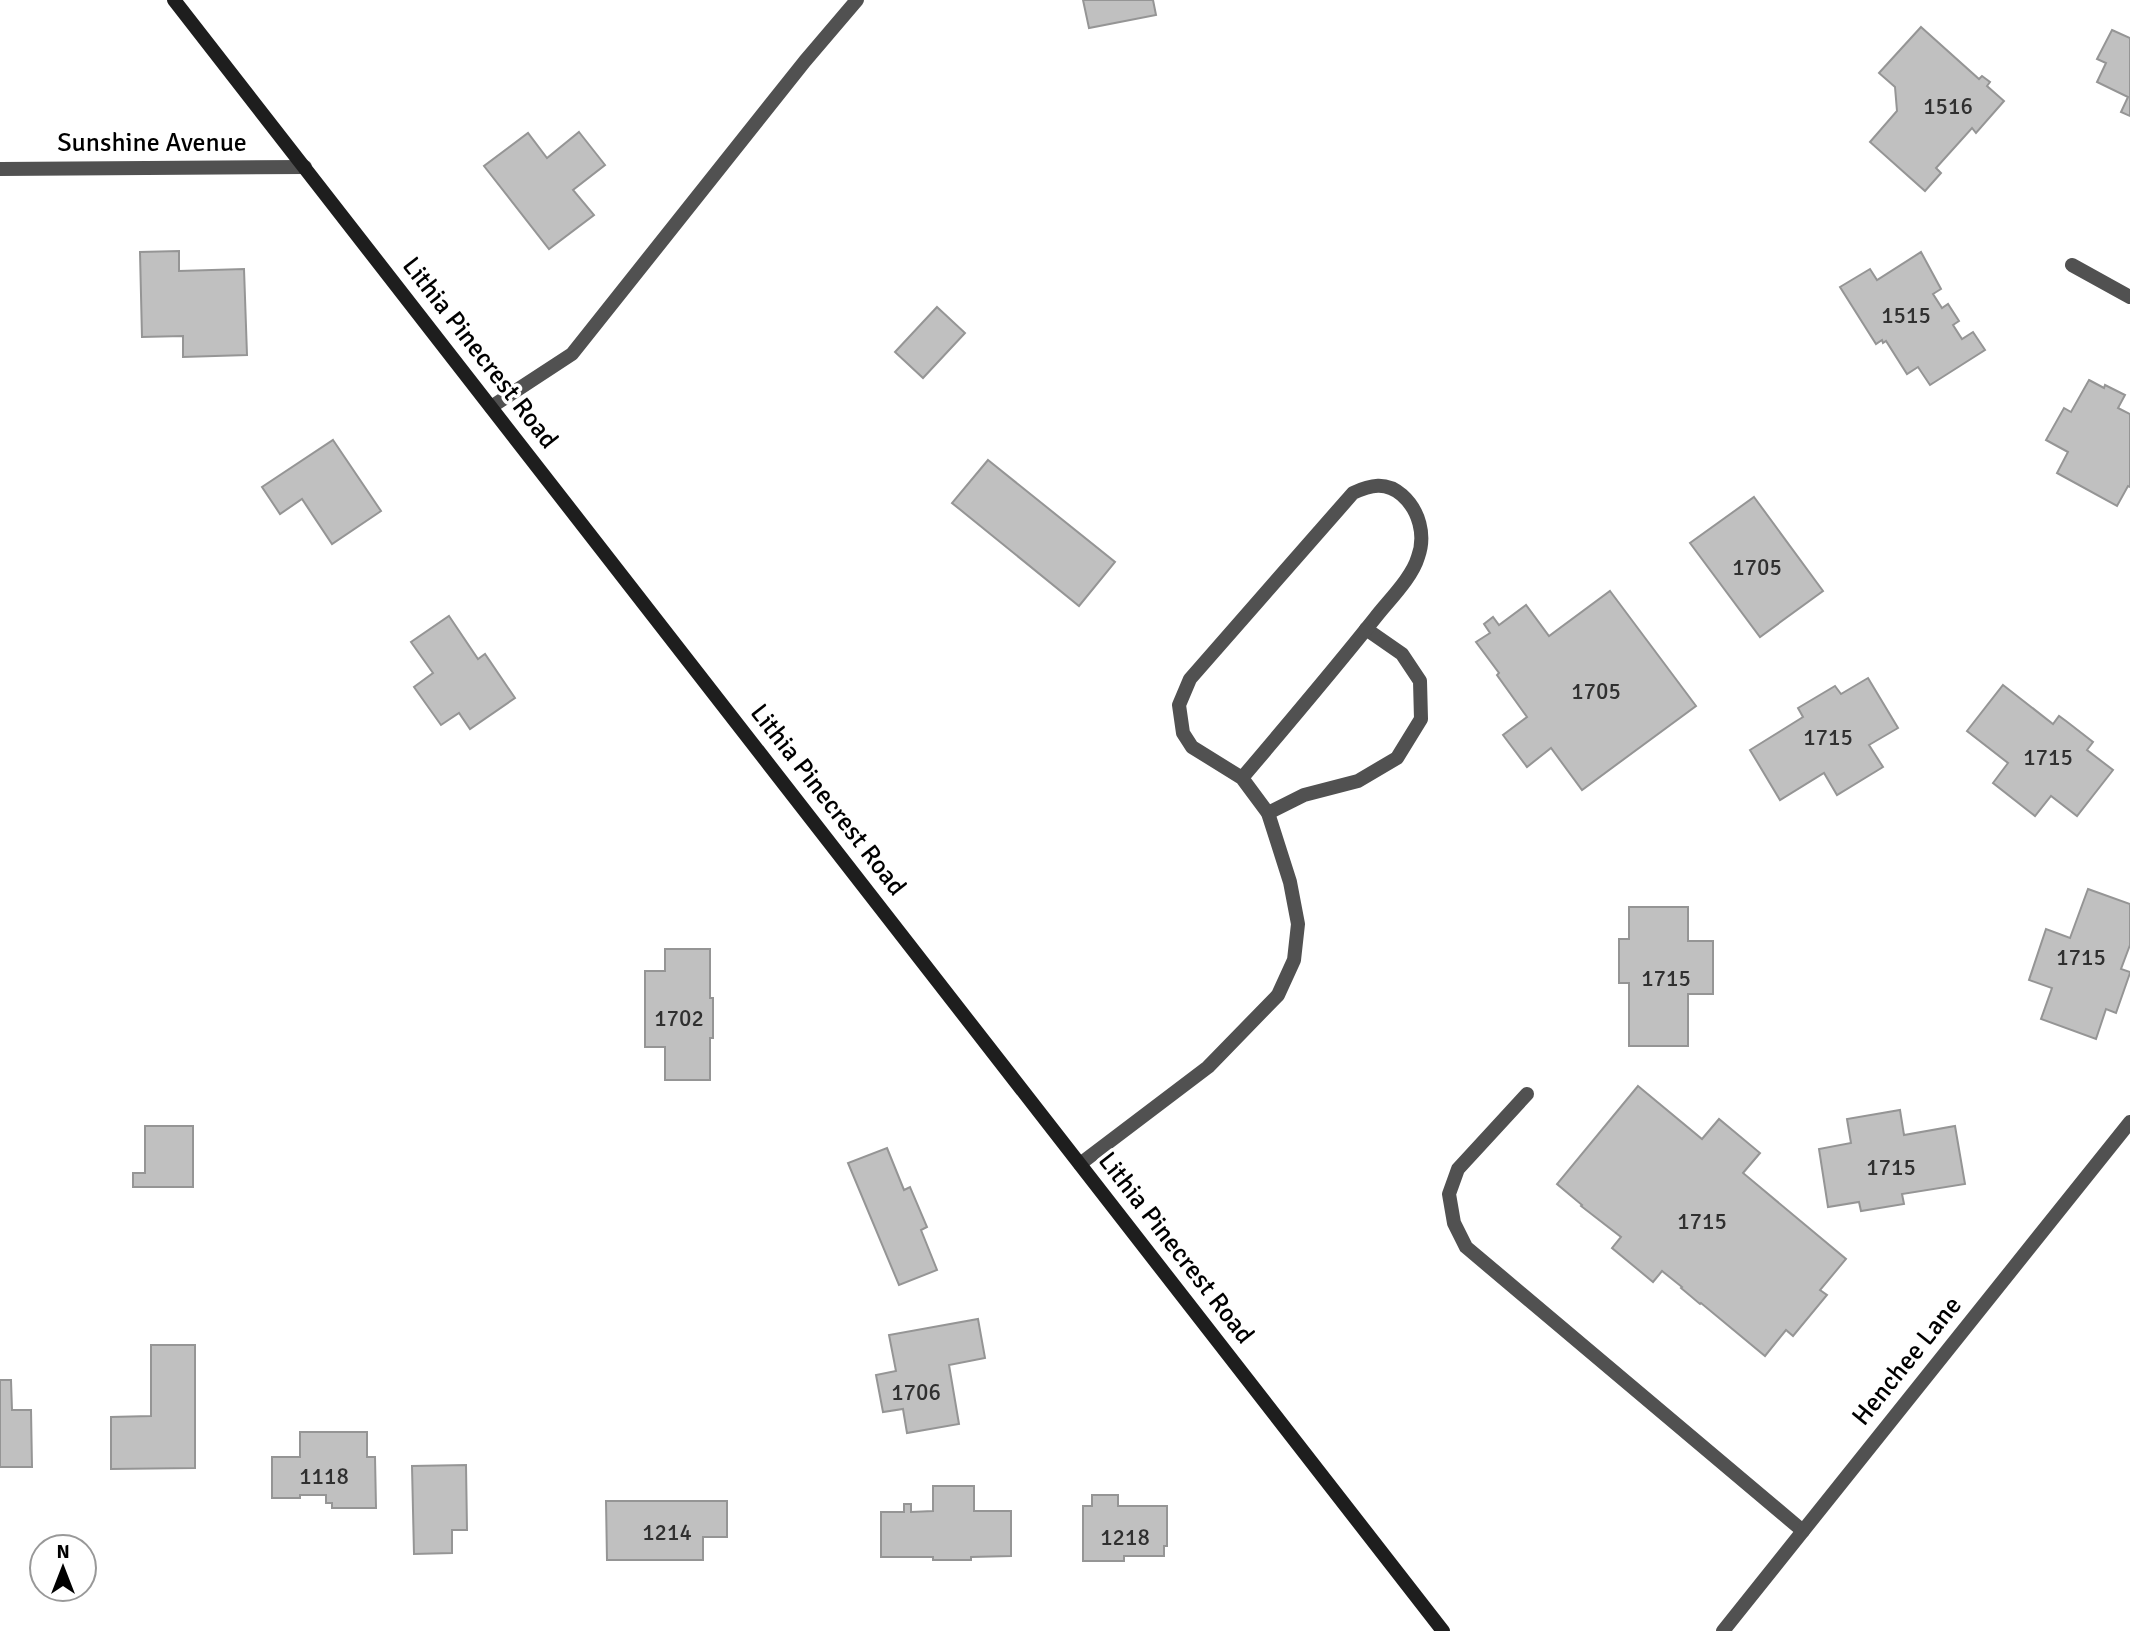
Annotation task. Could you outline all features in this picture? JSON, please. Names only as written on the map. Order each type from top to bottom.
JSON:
[{"type":"main road","name":"Lithia Pinecrest Road","points":[[174,0],[1443,1631]]},
{"type":"street","points":[[491,407],[572,354],[805,61],[857,0]]},
{"type":"street","name":"Sunshine Avenue","points":[[0,169],[305,167]]},
{"type":"street","points":[[2072,265],[2130,297]]},
{"type":"street","points":[[1080,1164],[1208,1067],[1278,995],[1294,960],[1298,924],[1290,882],[1268,813],[1242,778],[1192,747],[1183,733],[1179,705],[1190,679],[1353,493],[1371,485],[1394,488],[1412,504],[1422,531],[1418,558],[1404,582],[1242,778]]},
{"type":"street","points":[[1268,813],[1304,795],[1358,781],[1397,758],[1421,719],[1420,681],[1402,654],[1366,629]]},
{"type":"street","points":[[1528,1094],[1458,1169],[1449,1194],[1454,1223],[1465,1247],[1803,1531]]},
{"type":"street","name":"Henchee Lane","points":[[1723,1631],[2130,1122]]},
{"type":"building","points":[[1083,0],[1153,0],[1156,15],[1089,28]]},
{"type":"building","points":[[1921,27],[1979,79],[1982,76],[1990,82],[1987,86],[2004,101],[1976,133],[1972,128],[1936,168],[1941,173],[1925,191],[1870,142],[1897,111],[1895,87],[1879,73]]},
{"type":"building","points":[[2112,30],[2130,38],[2130,116],[2121,112],[2128,97],[2097,82],[2106,63],[2097,59]]},
{"type":"building","points":[[579,132],[605,165],[573,190],[594,215],[549,249],[484,166],[528,133],[547,158]]},
{"type":"building","points":[[179,251],[179,271],[244,269],[247,355],[183,357],[183,336],[142,337],[140,252]]},
{"type":"building","points":[[1921,252],[1941,289],[1933,294],[1942,308],[1948,304],[1959,321],[1953,325],[1962,339],[1973,332],[1985,350],[1930,385],[1918,367],[1907,374],[1886,341],[1883,343],[1882,340],[1876,344],[1840,287],[1870,269],[1877,280]]},
{"type":"building","points":[[937,307],[965,333],[923,378],[895,352]]},
{"type":"building","points":[[2089,380],[2125,395],[2118,408],[2130,414],[2130,487],[2128,486],[2117,506],[2057,473],[2068,452],[2046,440],[2064,408],[2071,412]]},
{"type":"building","points":[[333,440],[381,511],[332,544],[302,499],[280,514],[262,487]]},
{"type":"building","points":[[988,460],[1115,562],[1079,606],[952,503]]},
{"type":"building","points":[[1754,497],[1823,591],[1760,637],[1690,543]]},
{"type":"building","points":[[1610,591],[1696,706],[1582,790],[1551,748],[1527,767],[1503,735],[1527,717],[1476,642],[1490,633],[1484,624],[1493,617],[1499,625],[1526,605],[1549,636]]},
{"type":"building","points":[[449,616],[478,659],[485,654],[515,698],[470,729],[459,713],[441,725],[414,687],[433,673],[411,642]]},
{"type":"building","points":[[1868,678],[1898,728],[1869,745],[1883,767],[1837,795],[1824,773],[1780,800],[1750,750],[1803,717],[1798,708],[1835,686],[1841,694]]},
{"type":"building","points":[[2003,685],[2053,724],[2059,716],[2066,721],[2093,742],[2087,750],[2113,770],[2077,816],[2051,796],[2035,816],[1993,783],[2008,763],[1967,731]]},
{"type":"building","points":[[2088,889],[2130,904],[2130,945],[2121,969],[2130,973],[2116,1013],[2106,1009],[2096,1039],[2041,1019],[2052,988],[2029,980],[2046,929],[2070,938]]},
{"type":"building","points":[[1629,907],[1688,907],[1688,941],[1713,941],[1713,994],[1688,994],[1688,1046],[1629,1046],[1629,983],[1619,983],[1619,939],[1629,939]]},
{"type":"building","points":[[665,949],[710,949],[713,1038],[710,1038],[710,1080],[665,1080],[665,1047],[645,1047],[645,971],[665,971]]},
{"type":"building","points":[[1638,1086],[1702,1139],[1719,1119],[1760,1153],[1743,1173],[1846,1259],[1820,1290],[1827,1295],[1793,1336],[1786,1330],[1765,1356],[1662,1271],[1653,1282],[1612,1248],[1621,1237],[1557,1184]]},
{"type":"building","points":[[1900,1110],[1904,1135],[1955,1126],[1965,1184],[1902,1194],[1904,1204],[1861,1211],[1859,1202],[1828,1207],[1819,1149],[1851,1143],[1847,1119]]},
{"type":"building","points":[[145,1126],[193,1126],[193,1187],[133,1187],[133,1173],[145,1173]]},
{"type":"building","points":[[887,1148],[904,1190],[910,1187],[927,1227],[921,1230],[937,1270],[899,1285],[848,1163]]},
{"type":"building","points":[[978,1319],[985,1358],[949,1365],[959,1424],[907,1433],[903,1409],[883,1412],[876,1375],[896,1371],[889,1335]]},
{"type":"building","points":[[151,1345],[195,1345],[195,1468],[111,1469],[111,1417],[151,1416]]},
{"type":"building","points":[[0,1380],[11,1380],[12,1410],[31,1410],[32,1467],[0,1467]]},
{"type":"building","points":[[300,1432],[367,1432],[367,1457],[375,1457],[376,1508],[332,1508],[332,1503],[326,1503],[326,1495],[272,1498],[272,1457],[300,1457]]},
{"type":"building","points":[[466,1465],[467,1530],[452,1530],[452,1553],[414,1554],[412,1466]]},
{"type":"building","points":[[933,1486],[974,1486],[974,1511],[1011,1511],[1011,1556],[971,1557],[971,1560],[881,1557],[881,1512],[904,1512],[904,1504],[911,1504],[911,1512],[933,1511]]},
{"type":"building","points":[[1092,1495],[1118,1495],[1118,1506],[1167,1506],[1167,1546],[1164,1546],[1164,1556],[1124,1556],[1124,1561],[1083,1561],[1083,1506],[1092,1506]]},
{"type":"building","points":[[606,1501],[727,1501],[727,1537],[703,1537],[703,1560],[607,1560]]}]
